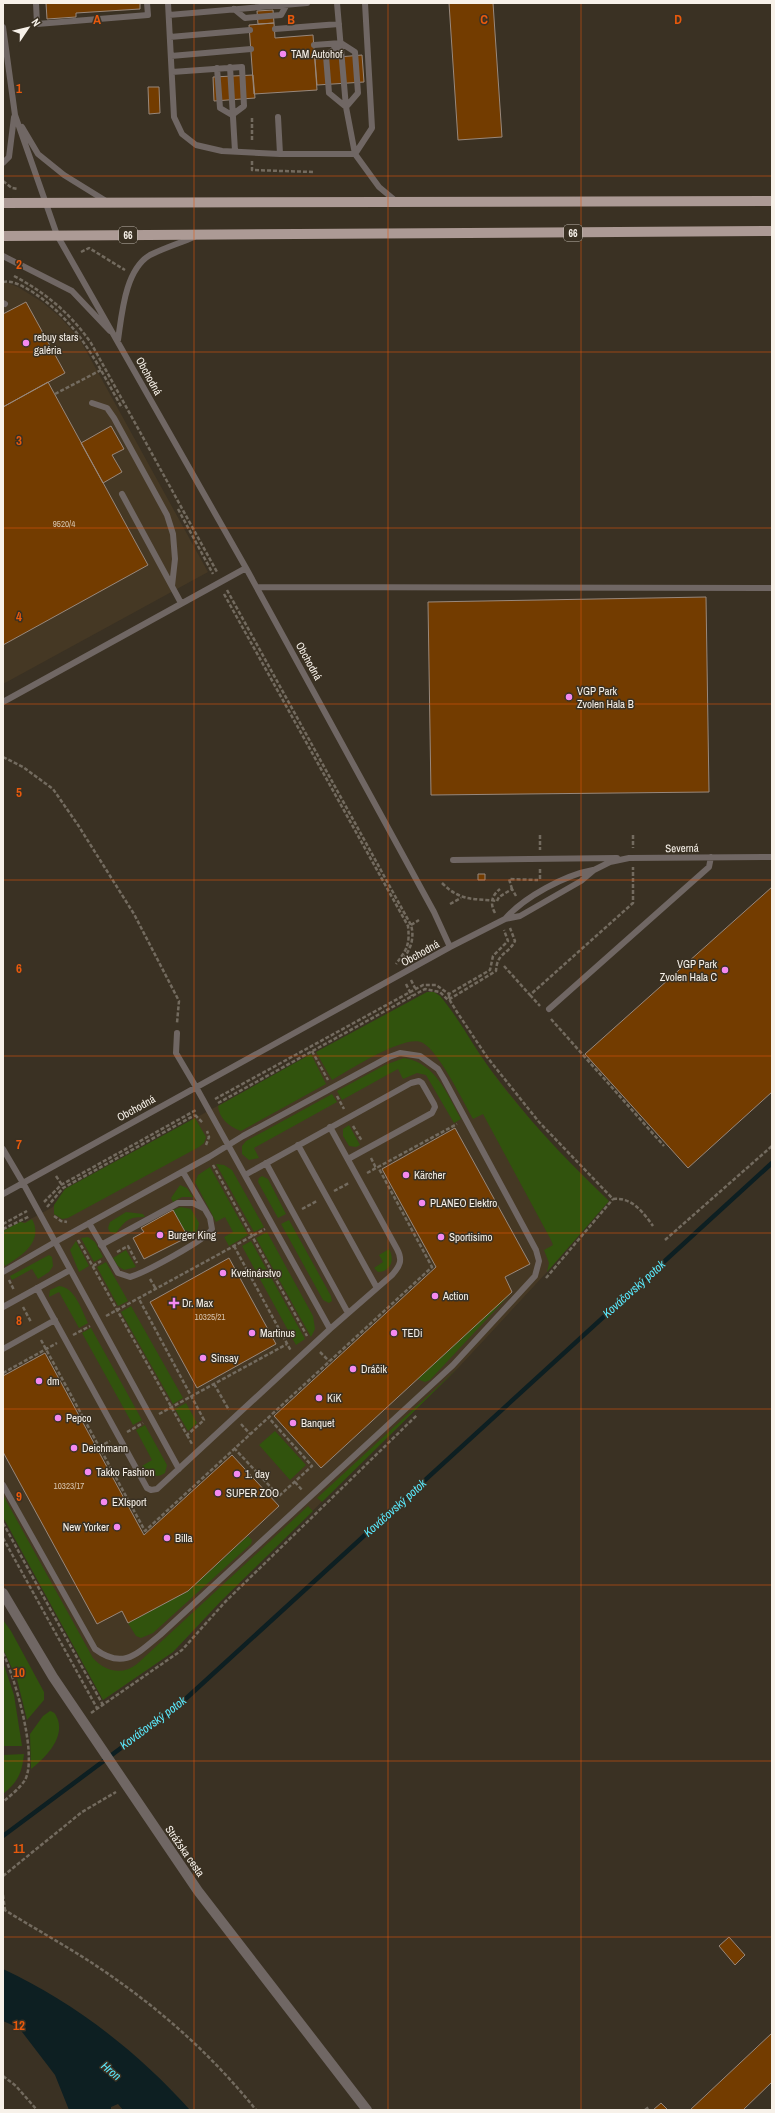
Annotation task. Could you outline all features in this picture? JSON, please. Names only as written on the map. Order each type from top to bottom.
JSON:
[{"type":"main road","points":[[3,203],[772,201]]},
{"type":"main road","name":"66","points":[[3,236],[772,231]]},
{"type":"street","name":"Strážska cesta","points":[[3,1593],[53,1678],[125,1786],[198,1891],[367,2110]]},
{"type":"lane","points":[[36,3],[37,24],[148,15],[147,3]]},
{"type":"lane","points":[[168,3],[174,117],[182,134],[196,146],[222,151],[280,154],[355,154]]},
{"type":"lane","points":[[169,15],[307,3]]},
{"type":"lane","points":[[337,3],[346,107],[355,154],[379,188],[398,203]]},
{"type":"lane","points":[[355,154],[372,128],[365,3]]},
{"type":"lane","points":[[234,9],[245,18],[281,15],[287,4]]},
{"type":"lane","points":[[274,29],[339,24]]},
{"type":"lane","points":[[3,27],[15,115],[57,235],[118,340]]},
{"type":"lane","points":[[170,38],[250,30]]},
{"type":"lane","points":[[341,42],[326,56],[329,93],[346,107]]},
{"type":"lane","points":[[314,45],[341,42],[355,52],[358,93],[346,107]]},
{"type":"lane","points":[[171,56],[251,49]]},
{"type":"lane","points":[[230,67],[235,151]]},
{"type":"lane","points":[[172,72],[242,67],[244,106],[232,115]]},
{"type":"lane","points":[[217,68],[220,108],[232,115]]},
{"type":"lane","points":[[3,163],[9,157],[15,115]]},
{"type":"lane","points":[[15,115],[38,154],[64,175],[106,202]]},
{"type":"lane","points":[[278,117],[280,154]]},
{"type":"lane","points":[[118,340],[125,295],[133,275],[149,256],[198,235]]},
{"type":"lane","points":[[3,256],[72,291],[118,340]]},
{"type":"lane","name":"Obchodná","points":[[3,1194],[450,947],[434,912],[257,587],[118,340]]},
{"type":"lane","points":[[92,403],[107,408],[114,418],[167,515],[173,534],[175,559],[172,586]]},
{"type":"lane","points":[[122,494],[181,603]]},
{"type":"lane","points":[[3,702],[246,568]]},
{"type":"lane","points":[[257,587],[772,588]]},
{"type":"lane","points":[[547,1011],[709,867],[711,857]]},
{"type":"lane","name":"Severná","points":[[450,947],[502,920],[520,916],[581,881],[594,870],[610,862],[631,858],[772,857]]},
{"type":"lane","points":[[453,860],[631,858]]},
{"type":"lane","name":"Severná","points":[[502,920],[515,908],[548,888],[577,873],[594,870]]},
{"type":"lane","points":[[177,1033],[176,1053],[206,1104],[330,1329]]},
{"type":"lane","points":[[3,1272],[332,1087],[400,1053],[409,1053],[420,1056],[438,1069],[536,1250],[540,1261],[535,1276],[453,1365],[141,1650],[127,1659],[117,1660],[105,1657],[95,1649],[3,1485]]},
{"type":"lane","points":[[245,1175],[415,1081],[422,1083],[425,1086],[434,1104],[434,1110],[428,1116],[348,1159]]},
{"type":"lane","points":[[37,1288],[147,1488],[151,1490],[157,1489],[330,1329],[377,1288],[396,1270],[401,1260],[400,1255],[330,1127]]},
{"type":"lane","points":[[298,1145],[377,1288]]},
{"type":"lane","points":[[3,1149],[180,1469]]},
{"type":"lane","points":[[266,1163],[348,1313]]},
{"type":"lane","points":[[89,1224],[118,1273],[130,1277],[135,1276],[209,1234],[212,1224],[183,1172]]},
{"type":"lane","points":[[102,1245],[178,1203],[193,1202],[204,1208]]},
{"type":"lane","points":[[3,1307],[70,1270]]},
{"type":"lane","points":[[3,1349],[55,1320]]},
{"type":"path","points":[[3,181],[12,188],[19,189],[19,193]]},
{"type":"path","points":[[81,252],[89,248],[126,270]]},
{"type":"path","points":[[14,276],[54,301],[80,327],[91,343],[409,926],[410,941],[406,951],[396,964]]},
{"type":"path","points":[[3,282],[12,281]]},
{"type":"path","points":[[55,394],[101,370]]},
{"type":"path","points":[[224,594],[413,932],[413,940],[402,962],[415,988]]},
{"type":"path","points":[[3,757],[23,767],[53,789],[78,825],[134,914],[179,1001],[177,1033]]},
{"type":"path","points":[[530,995],[633,903],[631,858],[633,835]]},
{"type":"path","points":[[540,836],[540,886]]},
{"type":"path","points":[[518,898],[512,889],[509,880],[540,880]]},
{"type":"path","points":[[442,883],[449,890],[462,897],[492,900],[497,902],[499,897],[512,889]]},
{"type":"path","points":[[449,994],[490,970],[493,956],[508,941],[502,920],[492,907],[492,900],[500,889]]},
{"type":"path","points":[[450,904],[462,897]]},
{"type":"path","points":[[409,926],[419,920]]},
{"type":"path","points":[[449,999],[496,971],[496,964],[500,955],[515,941],[510,928]]},
{"type":"path","points":[[504,966],[530,995],[547,1011]]},
{"type":"path","points":[[405,983],[412,996]]},
{"type":"path","points":[[3,1224],[44,1202],[61,1185],[415,988],[428,984],[442,988],[449,994],[449,999]]},
{"type":"path","points":[[218,1103],[412,996],[431,988],[440,992],[449,999],[487,1057],[539,1122],[614,1199],[626,1199],[643,1212],[653,1226]]},
{"type":"path","points":[[550,1018],[664,1146]]},
{"type":"path","points":[[312,1051],[329,1082]]},
{"type":"path","points":[[334,1092],[345,1111]]},
{"type":"path","points":[[68,1222],[57,1219],[46,1207],[63,1188],[196,1115],[207,1130],[208,1142],[204,1147]]},
{"type":"path","points":[[365,1174],[466,1119]]},
{"type":"path","points":[[352,1124],[363,1143]]},
{"type":"path","points":[[665,1240],[772,1146]]},
{"type":"path","points":[[370,1156],[376,1168]]},
{"type":"path","points":[[213,1165],[308,1338]]},
{"type":"path","points":[[332,1192],[352,1181]]},
{"type":"path","points":[[300,1210],[320,1199]]},
{"type":"path","points":[[3,1229],[30,1216]]},
{"type":"path","points":[[104,1317],[265,1229]]},
{"type":"path","points":[[78,1239],[193,1445]]},
{"type":"path","points":[[111,1255],[128,1246],[138,1265]]},
{"type":"path","points":[[234,1246],[292,1353],[297,1348]]},
{"type":"path","points":[[7,1278],[15,1292]]},
{"type":"path","points":[[149,1278],[156,1289]]},
{"type":"path","points":[[139,1299],[204,1420],[187,1435]]},
{"type":"path","points":[[22,1304],[32,1325]]},
{"type":"path","points":[[70,1336],[90,1325]]},
{"type":"path","points":[[39,1337],[99,1447],[111,1440]]},
{"type":"path","points":[[3,1373],[58,1343]]},
{"type":"path","points":[[158,1415],[287,1344]]},
{"type":"path","points":[[319,1351],[329,1361]]},
{"type":"path","points":[[214,1384],[224,1405],[232,1413]]},
{"type":"path","points":[[234,1448],[279,1496],[312,1466],[268,1417]]},
{"type":"path","points":[[124,1433],[144,1422]]},
{"type":"path","points":[[241,1423],[250,1434]]},
{"type":"path","points":[[3,1523],[103,1705]]},
{"type":"path","points":[[3,1538],[97,1708]]},
{"type":"path","points":[[3,1653],[17,1693],[26,1731],[29,1762],[25,1779],[3,1802]]},
{"type":"path","points":[[3,1876],[82,1812],[125,1786]]},
{"type":"path","points":[[3,1895],[4,1910],[90,1961],[146,2002],[208,2056],[235,2084],[256,2110]]},
{"type":"path","points":[[3,2076],[16,2086],[37,2110]]},
{"type":"path","points":[[645,2110],[649,2107]]},
{"type":"shaded area","points":[[3,281],[18,287],[42,302],[60,317],[79,338],[208,572],[3,684]]},
{"type":"shaded area","points":[[427,992],[434,992],[440,996],[490,1069],[525,1113],[551,1144],[609,1201],[547,1272],[458,1368],[221,1601],[173,1652],[103,1700],[3,1517],[3,1231],[20,1222],[25,1222],[53,1207],[65,1189]]},
{"type":"green space","points":[[427,992],[434,992],[440,996],[490,1069],[517,1104],[577,1170],[609,1201],[547,1272],[549,1263],[544,1250],[553,1245],[551,1240],[483,1114],[473,1119],[443,1066],[429,1048],[423,1043],[415,1041],[404,1043],[377,1054],[332,1080],[316,1052]]},
{"type":"green space","points":[[311,1054],[326,1084],[241,1131],[225,1122],[220,1114],[218,1106]]},
{"type":"green space","points":[[404,1058],[415,1061],[432,1073],[445,1090],[461,1119],[454,1123],[426,1075],[417,1073],[403,1079],[398,1069],[342,1100],[337,1091],[385,1065]]},
{"type":"green space","points":[[332,1094],[337,1102],[254,1148],[259,1158],[249,1160],[242,1154],[242,1146],[246,1141]]},
{"type":"green space","points":[[195,1118],[206,1137],[204,1143],[199,1147],[68,1218],[62,1219],[54,1214],[54,1205],[65,1189]]},
{"type":"green space","points":[[349,1125],[360,1145],[356,1147],[349,1146],[343,1136],[343,1129]]},
{"type":"green space","points":[[216,1164],[224,1165],[232,1170],[264,1227],[254,1232]]},
{"type":"green space","points":[[210,1167],[248,1235],[229,1246],[224,1237],[233,1232],[225,1217],[216,1222],[195,1182],[198,1175]]},
{"type":"green space","points":[[262,1176],[268,1179],[286,1214],[278,1218],[258,1182],[259,1178]]},
{"type":"green space","points":[[180,1185],[187,1188],[193,1197],[182,1197],[173,1202],[171,1198]]},
{"type":"green space","points":[[181,1207],[191,1209],[199,1223],[197,1232],[188,1237],[173,1210]]},
{"type":"green space","points":[[126,1212],[143,1214],[145,1217],[128,1220],[116,1233],[110,1232],[108,1228],[110,1222]]},
{"type":"green space","points":[[32,1219],[35,1227],[33,1241],[24,1253],[5,1266],[3,1262],[3,1231],[20,1222],[25,1223]]},
{"type":"green space","points":[[289,1220],[331,1296],[332,1301],[329,1303],[323,1300],[281,1224]]},
{"type":"green space","points":[[267,1232],[313,1316],[315,1329],[311,1337],[256,1238]]},
{"type":"green space","points":[[88,1237],[95,1242],[103,1257],[94,1262],[81,1238]]},
{"type":"green space","points":[[76,1241],[89,1266],[79,1272],[70,1250]]},
{"type":"green space","points":[[251,1241],[305,1339],[296,1345],[242,1246]]},
{"type":"green space","points":[[389,1249],[392,1257],[391,1264],[386,1270],[378,1272],[374,1268],[383,1262],[379,1255]]},
{"type":"green space","points":[[126,1250],[136,1267],[124,1270],[118,1266],[113,1258]]},
{"type":"green space","points":[[49,1255],[52,1257],[53,1266],[49,1272],[38,1279],[32,1269],[12,1280],[10,1276]]},
{"type":"green space","points":[[106,1262],[128,1301],[118,1306],[97,1267]]},
{"type":"green space","points":[[59,1286],[65,1287],[74,1295],[88,1323],[79,1328],[59,1292],[49,1297],[50,1290]]},
{"type":"green space","points":[[512,1292],[430,1380],[425,1382],[417,1379]]},
{"type":"green space","points":[[131,1306],[183,1398],[173,1404],[121,1312]]},
{"type":"green space","points":[[91,1328],[142,1420],[133,1425],[82,1333]]},
{"type":"green space","points":[[458,1368],[322,1502],[317,1498]]},
{"type":"green space","points":[[186,1403],[197,1423],[188,1431],[175,1409]]},
{"type":"green space","points":[[145,1425],[167,1465],[165,1473],[162,1475],[152,1475],[142,1466],[152,1460],[136,1430]]},
{"type":"green space","points":[[275,1431],[306,1465],[290,1480],[259,1445]]},
{"type":"green space","points":[[3,1495],[93,1658],[108,1669],[119,1671],[131,1668],[137,1664],[308,1506],[313,1511],[221,1601],[173,1652],[103,1700],[3,1517]]},
{"type":"green space","points":[[248,1536],[252,1540],[251,1544],[153,1633],[141,1638],[136,1636],[128,1623],[188,1591]]},
{"type":"green space","points":[[3,1620],[11,1631],[44,1692],[44,1700],[27,1720],[17,1679],[3,1649]]},
{"type":"green space","points":[[3,1662],[14,1695],[22,1746],[3,1746]]},
{"type":"green space","points":[[50,1711],[55,1714],[58,1720],[59,1727],[56,1741],[47,1754],[31,1769],[30,1734],[43,1716]]},
{"type":"green space","points":[[24,1754],[22,1767],[16,1781],[3,1794],[3,1755]]},
{"type":"water","name":"Hron","points":[[3,1969],[55,1997],[104,2030],[149,2068],[190,2110],[123,2110],[118,2104],[111,2107],[111,2110],[69,2110],[55,2075],[19,2028],[3,2021]]},
{"type":"building","points":[[46,3],[140,3],[140,9],[76,13],[76,17],[47,19]]},
{"type":"building","points":[[449,3],[493,3],[502,137],[458,140]]},
{"type":"building","points":[[273,10],[274,23],[258,24],[257,11]]},
{"type":"building","name":"TAM Autohof","points":[[274,23],[275,38],[313,35],[317,90],[254,94],[249,25]]},
{"type":"building","points":[[362,55],[364,82],[317,85],[315,59]]},
{"type":"building","points":[[253,75],[255,98],[214,101],[213,77]]},
{"type":"building","points":[[148,87],[159,87],[160,113],[149,114]]},
{"type":"building","name":"rebuy stars galéria","points":[[26,302],[65,373],[3,407],[3,314]]},
{"type":"building","points":[[48,382],[148,565],[3,645],[3,407]]},
{"type":"building","points":[[111,426],[124,449],[112,455],[122,472],[103,483],[81,443]]},
{"type":"building","name":"VGP Park Zvolen Hala B","points":[[706,597],[709,792],[431,795],[428,602]]},
{"type":"building","points":[[478,874],[485,874],[485,880],[478,880]]},
{"type":"building","name":"VGP Park Zvolen Hala C","points":[[772,887],[772,1092],[688,1168],[585,1054]]},
{"type":"building","points":[[455,1128],[530,1264],[505,1277],[512,1292],[321,1468],[274,1416],[436,1267],[382,1169]]},
{"type":"building","points":[[173,1210],[188,1237],[144,1259],[133,1238],[144,1232],[141,1228]]},
{"type":"building","points":[[229,1258],[276,1344],[197,1388],[150,1302]]},
{"type":"building","points":[[45,1353],[144,1535],[232,1455],[279,1506],[188,1591],[128,1623],[122,1611],[97,1624],[3,1452],[3,1376]]},
{"type":"building","points":[[729,1937],[745,1955],[735,1965],[719,1946]]},
{"type":"building","points":[[772,2033],[772,2082],[743,2110],[690,2110]]},
{"type":"building","points":[[661,2103],[668,2110],[653,2110]]},
{"type":"waterway","name":"Kováčovský potok","points":[[3,1836],[180,1704],[772,1163]]},
{"type":"place","name":"TAM Autohof","points":[[283,54]]},
{"type":"place","name":"rebuy stars galéria","points":[[26,343]]},
{"type":"place","name":"VGP Park Zvolen Hala B","points":[[569,697]]},
{"type":"place","name":"VGP Park Zvolen Hala C","points":[[725,970]]},
{"type":"place","name":"Kärcher","points":[[406,1175]]},
{"type":"place","name":"PLANEO Elektro","points":[[422,1203]]},
{"type":"place","name":"Burger King","points":[[160,1235]]},
{"type":"place","name":"Sportisimo","points":[[441,1237]]},
{"type":"place","name":"Kvetinárstvo","points":[[223,1273]]},
{"type":"place","name":"Action","points":[[435,1296]]},
{"type":"place","name":"Dr. Max","points":[[174,1303]]},
{"type":"place","name":"Martinus","points":[[252,1333]]},
{"type":"place","name":"TEDi","points":[[394,1333]]},
{"type":"place","name":"Sinsay","points":[[203,1358]]},
{"type":"place","name":"Dráčik","points":[[353,1369]]},
{"type":"place","name":"dm","points":[[39,1381]]},
{"type":"place","name":"KiK","points":[[319,1398]]},
{"type":"place","name":"Pepco","points":[[58,1418]]},
{"type":"place","name":"Banquet","points":[[293,1423]]},
{"type":"place","name":"Deichmann","points":[[74,1448]]},
{"type":"place","name":"Takko Fashion","points":[[88,1472]]},
{"type":"place","name":"1. day","points":[[237,1474]]},
{"type":"place","name":"SUPER ZOO","points":[[218,1493]]},
{"type":"place","name":"EXIsport","points":[[104,1502]]},
{"type":"place","name":"New Yorker","points":[[117,1527]]},
{"type":"place","name":"Billa","points":[[167,1538]]}]
